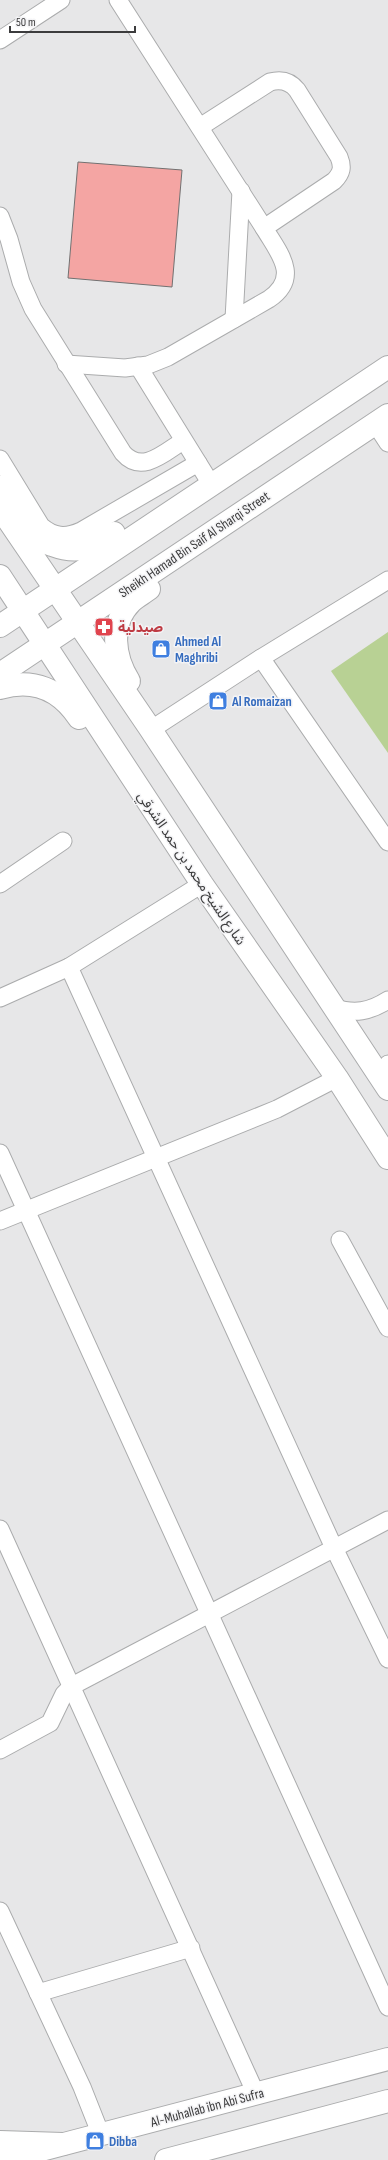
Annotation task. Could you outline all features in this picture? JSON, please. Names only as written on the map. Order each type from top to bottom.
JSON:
[{"type":"main road","points":[[0,626],[388,367]]},
{"type":"main road","name":"Sheikh Hamad Bin Saif Al Sharqi Street","points":[[0,674],[382,419]]},
{"type":"main road","points":[[0,487],[33,535],[65,550],[78,551],[92,546],[162,503],[180,494],[205,488]]},
{"type":"main road","points":[[0,508],[178,770],[388,1089]]},
{"type":"main road","points":[[178,770],[168,742],[126,676],[118,656],[117,630],[123,614],[131,602],[202,550],[219,528]]},
{"type":"main road","name":"شارع الشيخ محمد بن حمد الشرقي","points":[[0,576],[202,884],[337,1078],[388,1158]]},
{"type":"main road","points":[[0,688],[14,684],[29,684],[48,689],[62,696],[76,712],[114,771],[140,790]]},
{"type":"main road","name":"Al-Muhallab ibn Abi Sufra","points":[[3,2160],[388,2059]]},
{"type":"main road","points":[[166,2160],[388,2101]]},
{"type":"main road","points":[[0,2142],[63,2144]]},
{"type":"street","points":[[0,40],[61,0]]},
{"type":"street","points":[[66,364],[125,368],[138,366],[168,357],[278,293],[284,285],[286,274],[285,264],[264,228],[118,0]]},
{"type":"street","points":[[200,127],[270,82],[282,80],[288,82],[297,90],[318,123],[339,157],[341,162],[341,172],[334,181],[264,228]]},
{"type":"street","points":[[234,319],[240,191]]},
{"type":"street","points":[[0,216],[6,258],[21,282],[33,310],[123,453],[131,461],[147,462],[183,441]]},
{"type":"street","points":[[138,366],[198,464],[205,488]]},
{"type":"street","points":[[382,419],[388,443]]},
{"type":"street","points":[[0,459],[41,526],[50,533],[60,536],[71,536],[81,531],[198,464]]},
{"type":"street","points":[[158,726],[261,658],[388,580]]},
{"type":"street","points":[[261,658],[388,842]]},
{"type":"street","points":[[0,884],[63,841]]},
{"type":"street","points":[[0,998],[69,967],[202,884]]},
{"type":"street","points":[[69,967],[334,1548],[388,1659]]},
{"type":"street","points":[[334,1008],[348,1012],[363,1012],[388,1000]]},
{"type":"street","points":[[388,1064],[388,1089]]},
{"type":"street","points":[[0,1221],[278,1109],[337,1078]]},
{"type":"street","points":[[0,1153],[388,2007]]},
{"type":"street","points":[[340,1240],[388,1328]]},
{"type":"street","points":[[0,1750],[50,1723],[64,1694],[72,1686],[388,1520]]},
{"type":"street","points":[[0,1529],[256,2094]]},
{"type":"street","points":[[0,1912],[82,2087],[101,2134]]},
{"type":"street","points":[[38,1993],[191,1948]]},
{"type":"green space","points":[[388,632],[388,753],[331,671]]},
{"type":"building","points":[[78,162],[182,170],[172,287],[68,278]]},
{"type":"place","name":"صيدلية","points":[[104,627]]},
{"type":"place","name":"Ahmed Al Maghribi","points":[[161,649]]},
{"type":"place","name":"Al Romaizan","points":[[218,701]]},
{"type":"place","name":"Dibba","points":[[95,2141]]}]
